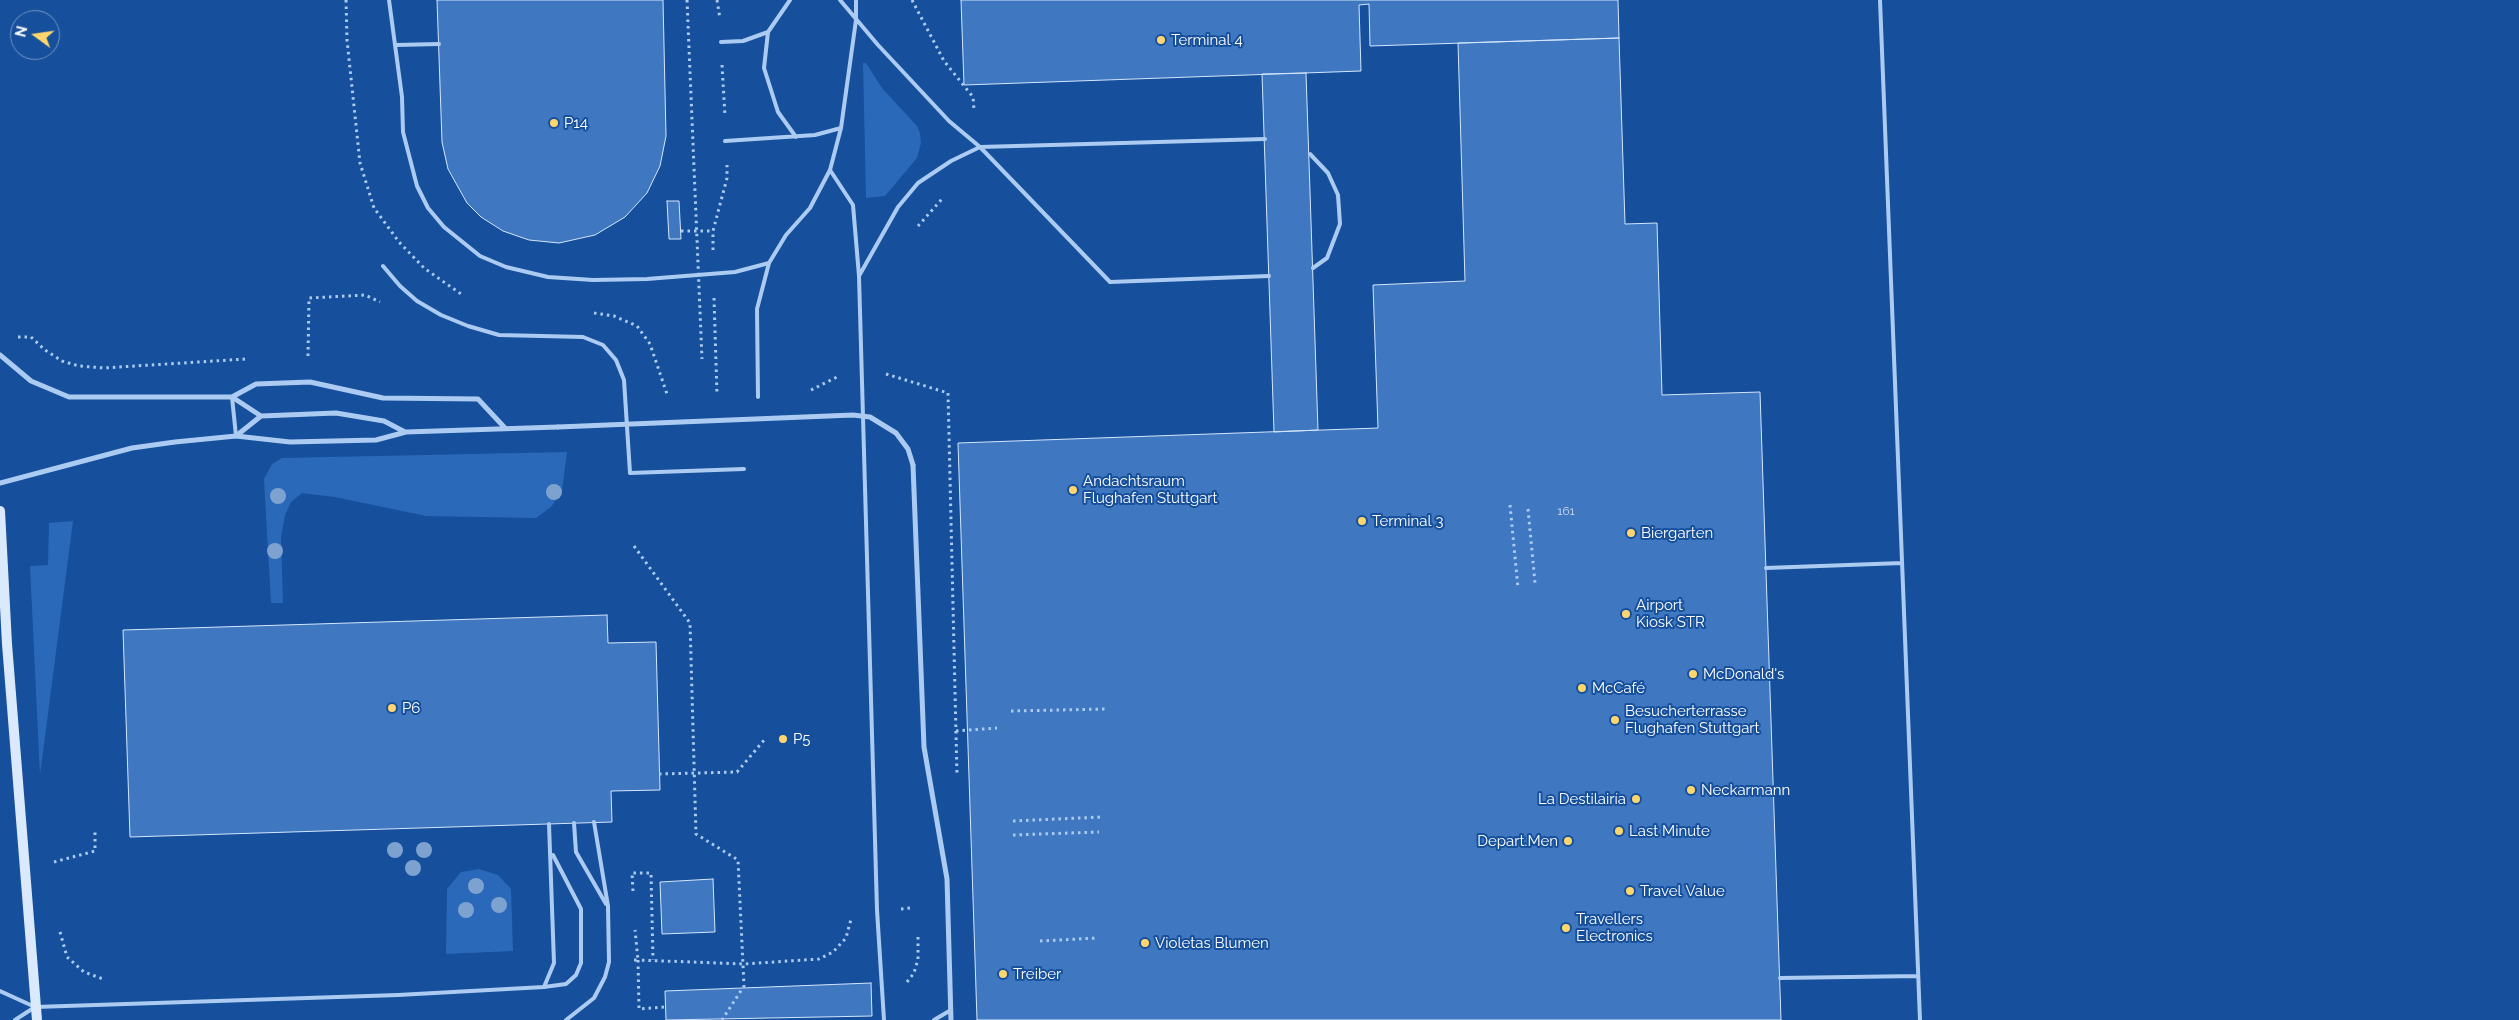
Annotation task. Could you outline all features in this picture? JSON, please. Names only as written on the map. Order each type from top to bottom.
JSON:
[{"type":"main road","points":[[0,510],[7,644],[37,1020]]},
{"type":"street","points":[[0,355],[31,381],[69,397],[232,397],[256,384],[310,382],[390,399],[478,399],[505,428]]},
{"type":"street","points":[[232,397],[261,416],[336,413],[384,421],[406,432]]},
{"type":"street","points":[[0,483],[132,448],[236,436],[290,442],[376,440],[406,432],[853,415],[870,417],[884,424],[896,433],[908,449],[913,465],[924,747],[947,879],[951,1020]]},
{"type":"street","points":[[236,436],[261,416]]},
{"type":"lane","points":[[389,0],[389,15],[396,45],[402,97],[403,132],[417,186],[428,208],[444,227],[480,256],[506,268],[548,277],[647,279],[735,272],[769,263]]},
{"type":"lane","points":[[790,0],[768,32],[764,68],[778,112],[796,137]]},
{"type":"lane","points":[[840,0],[949,121],[980,147],[1110,282],[1269,276]]},
{"type":"lane","points":[[758,397],[757,309],[769,263],[786,235],[810,208],[830,170],[841,128],[856,20],[856,0]]},
{"type":"lane","points":[[1880,0],[1920,1020]]},
{"type":"lane","points":[[721,42],[743,41],[768,32]]},
{"type":"lane","points":[[396,45],[439,44]]},
{"type":"lane","points":[[726,141],[796,137],[841,128]]},
{"type":"lane","points":[[859,276],[898,207],[918,183],[980,147],[1265,138]]},
{"type":"lane","points":[[1310,154],[1328,173],[1338,195],[1340,224],[1327,258],[1313,268]]},
{"type":"lane","points":[[830,170],[854,205],[859,276],[877,910],[884,1020]]},
{"type":"lane","points":[[383,266],[400,286],[417,301],[441,315],[468,326],[499,335],[583,337],[603,345],[616,360],[624,380],[630,473],[744,469]]},
{"type":"lane","points":[[232,397],[236,436]]},
{"type":"lane","points":[[1766,568],[1902,563]]},
{"type":"lane","points":[[566,1020],[594,998],[605,977],[610,962],[608,906],[594,822]]},
{"type":"lane","points":[[574,823],[576,852],[608,906]]},
{"type":"lane","points":[[544,987],[554,964],[552,853],[549,824]]},
{"type":"lane","points":[[0,992],[35,1007],[398,995],[544,987],[566,984],[576,975],[581,962],[580,909],[552,853]]},
{"type":"lane","points":[[1780,978],[1918,976]]},
{"type":"lane","points":[[14,1020],[35,1007]]},
{"type":"lane","points":[[934,1020],[951,1010]]},
{"type":"path","points":[[687,0],[702,359]]},
{"type":"path","points":[[680,231],[713,231],[717,398],[758,397]]},
{"type":"path","points":[[299,356],[309,356],[309,298]]},
{"type":"path","points":[[15,338],[31,336],[45,350],[62,361],[78,366],[104,368],[250,359]]},
{"type":"path","points":[[810,390],[849,372],[880,372],[948,393],[957,779]]},
{"type":"path","points":[[1510,505],[1518,588]]},
{"type":"path","points":[[1528,509],[1535,583]]},
{"type":"path","points":[[634,546],[690,623],[696,834],[738,860],[744,986],[722,1020]]},
{"type":"path","points":[[1011,711],[1106,709]]},
{"type":"path","points":[[956,731],[997,728]]},
{"type":"path","points":[[659,774],[737,772],[765,739]]},
{"type":"path","points":[[1013,821],[1101,817]]},
{"type":"path","points":[[24,864],[54,862],[95,850],[95,830]]},
{"type":"path","points":[[1013,836],[1099,832]]},
{"type":"path","points":[[54,862],[55,872]]},
{"type":"path","points":[[633,892],[632,873],[650,873],[654,960]]},
{"type":"path","points":[[610,962],[654,960],[744,964],[819,959],[833,952],[846,938],[853,911],[911,908]]},
{"type":"path","points":[[635,922],[638,960],[638,1009],[664,1007]]},
{"type":"path","points":[[58,926],[67,957],[84,972],[104,979]]},
{"type":"path","points":[[1040,941],[1096,938]]},
{"type":"shaded area","points":[[863,63],[866,63],[882,88],[917,126],[921,143],[917,158],[885,196],[866,198]]},
{"type":"shaded area","points":[[567,452],[562,491],[551,507],[536,518],[426,516],[335,497],[302,493],[291,502],[285,515],[281,537],[283,603],[271,603],[264,479],[272,464],[282,458]]},
{"type":"shaded area","points":[[73,521],[40,775],[30,566],[48,565],[49,523]]},
{"type":"shaded area","points":[[479,869],[498,875],[511,889],[513,951],[446,954],[447,889],[461,872]]},
{"type":"building","name":"P14","points":[[437,0],[663,0],[666,136],[660,166],[647,193],[625,217],[595,235],[559,243],[529,240],[503,231],[481,217],[467,203],[448,169],[442,142]]},
{"type":"building","name":"Terminal 4","points":[[961,0],[1618,0],[1619,38],[1370,46],[1369,4],[1359,5],[1361,71],[964,85]]},
{"type":"building","name":"Terminal 3","points":[[1619,38],[1625,224],[1657,223],[1662,395],[1760,392],[1781,1020],[977,1020],[958,443],[1378,428],[1373,285],[1465,281],[1458,43]]},
{"type":"building","points":[[1306,73],[1318,430],[1274,432],[1262,74]]},
{"type":"building","points":[[667,201],[679,201],[681,239],[669,239]]},
{"type":"building","name":"P6","points":[[607,615],[608,643],[656,642],[660,790],[611,791],[612,822],[130,837],[123,630]]},
{"type":"building","points":[[713,879],[715,932],[662,934],[660,882]]},
{"type":"building","points":[[871,983],[872,1016],[666,1020],[665,991]]},
{"type":"place","name":"Terminal 4","points":[[1161,40]]},
{"type":"place","name":"P14","points":[[554,123]]},
{"type":"place","name":"Andachtsraum Flughafen Stuttgart","points":[[1073,490]]},
{"type":"place","name":"Terminal 3","points":[[1362,521]]},
{"type":"place","name":"Biergarten","points":[[1631,533]]},
{"type":"place","name":"Airport Kiosk STR","points":[[1626,614]]},
{"type":"place","name":"McDonald's","points":[[1693,674]]},
{"type":"place","name":"McCafé","points":[[1582,688]]},
{"type":"place","name":"P6","points":[[392,708]]},
{"type":"place","name":"Besucherterrasse Flughafen Stuttgart","points":[[1615,720]]},
{"type":"place","name":"P5","points":[[783,739]]},
{"type":"place","name":"Neckarmann","points":[[1691,790]]},
{"type":"place","name":"La Destilairía","points":[[1636,799]]},
{"type":"place","name":"Last Minute","points":[[1619,831]]},
{"type":"place","name":"Depart.Men","points":[[1568,841]]},
{"type":"place","name":"Travel Value","points":[[1630,891]]},
{"type":"place","name":"Travellers Electronics","points":[[1566,928]]},
{"type":"place","name":"Violetas Blumen","points":[[1145,943]]},
{"type":"place","name":"Treiber","points":[[1003,974]]}]
